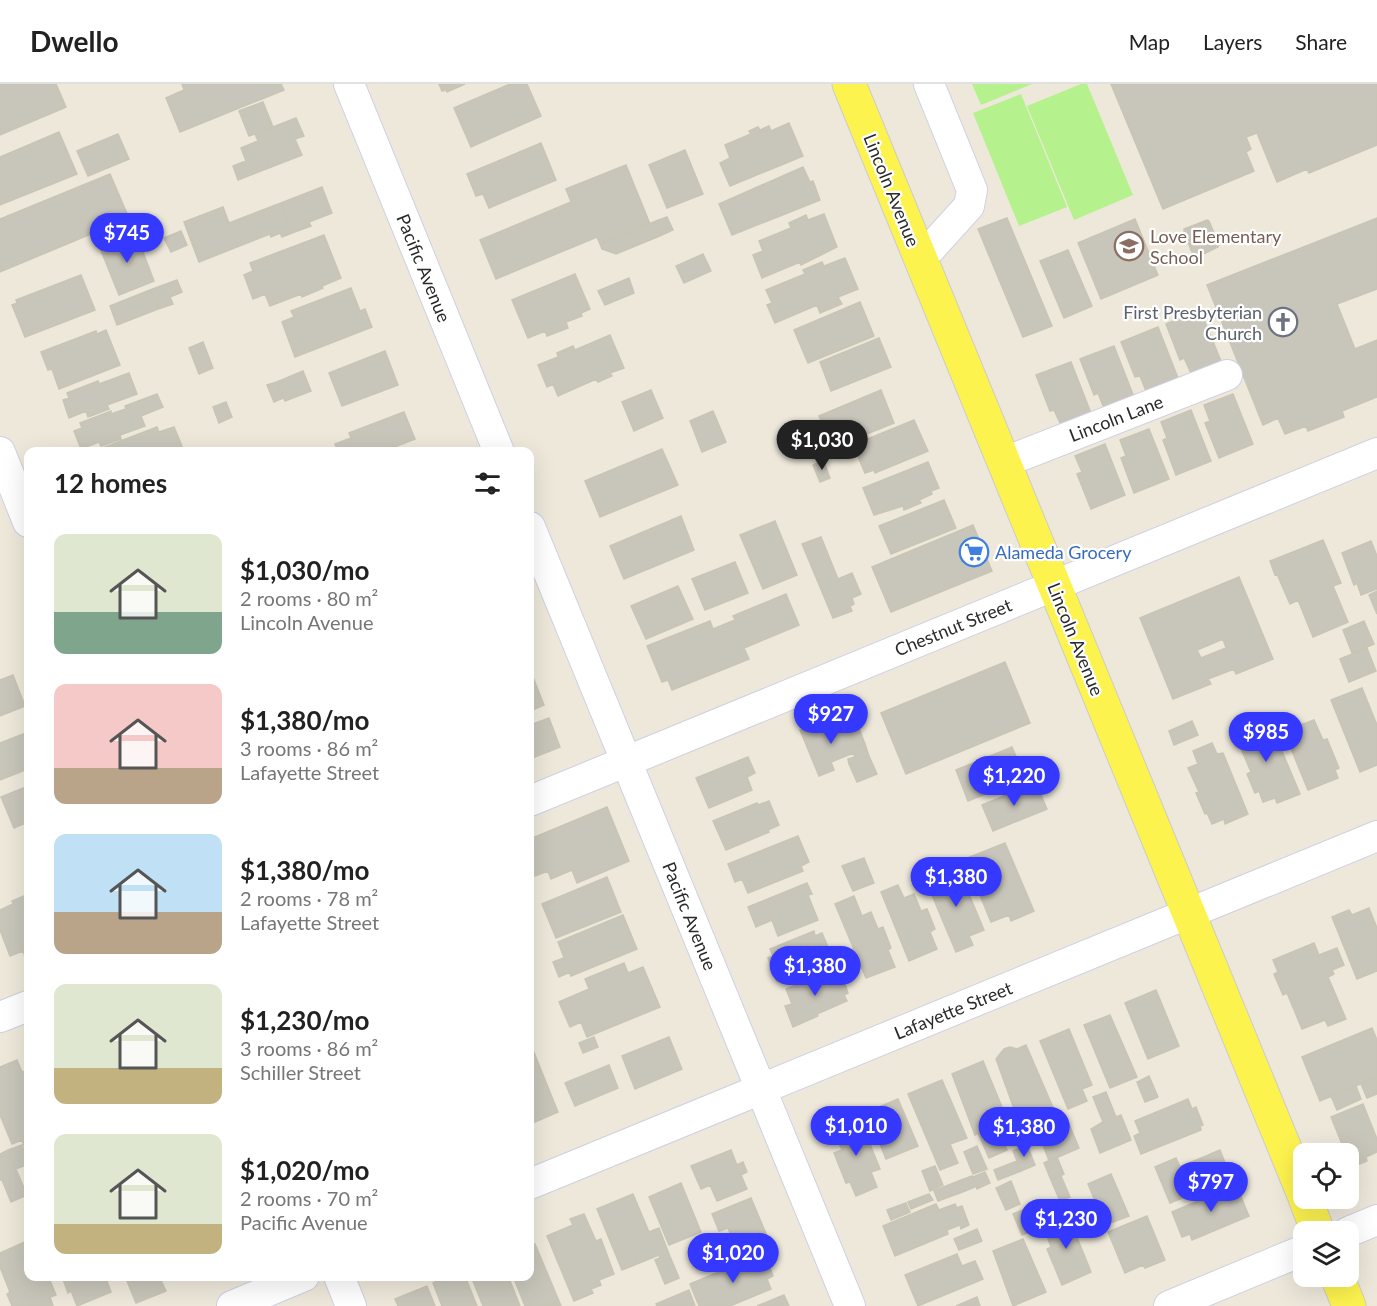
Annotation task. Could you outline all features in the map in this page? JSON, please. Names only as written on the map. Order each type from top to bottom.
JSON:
[{"type":"main road","name":"Lincoln Avenue","points":[[849,84],[1293,1170]]},
{"type":"main road","points":[[1341,1287],[1349,1306]]},
{"type":"street","name":"Pacific Avenue","points":[[349,84],[497,447]]},
{"type":"street","points":[[921,260],[969,206],[972,190],[929,84]]},
{"type":"street","name":"Lincoln Lane","points":[[1005,462],[1227,375]]},
{"type":"street","points":[[0,452],[24,512]]},
{"type":"street","name":"Chestnut Street","points":[[534,799],[1377,453]]},
{"type":"street","name":"Pacific Avenue","points":[[534,537],[850,1306]]},
{"type":"street","name":"Lafayette Street","points":[[534,1182],[1377,836]]},
{"type":"street","points":[[0,1017],[24,1008]]},
{"type":"street","points":[[1359,1227],[1377,1220]]},
{"type":"street","points":[[1169,1306],[1293,1255]]},
{"type":"street","points":[[232,1306],[292,1281]]},
{"type":"street","points":[[341,1281],[351,1306]]},
{"type":"green space","points":[[972,84],[1032,84],[981,105]]},
{"type":"green space","points":[[1081,84],[1087,84],[1133,195],[1074,220],[1027,106]]},
{"type":"green space","points":[[1021,94],[1067,207],[1019,226],[973,113]]},
{"type":"building","points":[[0,84],[56,84],[66,107],[0,135]]},
{"type":"building","points":[[182,84],[281,84],[284,90],[180,132],[166,98],[184,90]]},
{"type":"building","points":[[439,84],[465,84],[447,92],[442,91]]},
{"type":"building","points":[[510,84],[527,84],[541,116],[471,147],[454,108]]},
{"type":"building","points":[[1111,84],[1377,84],[1377,145],[1309,173],[1307,169],[1277,182],[1257,133],[1246,137],[1251,149],[1246,152],[1254,171],[1163,209]]},
{"type":"building","points":[[263,102],[273,127],[249,136],[239,111]]},
{"type":"building","points":[[296,118],[304,136],[295,139],[302,155],[238,180],[233,166],[246,161],[241,148],[258,141],[255,134]]},
{"type":"building","points":[[789,123],[803,156],[730,186],[720,163],[730,158],[725,145],[751,134],[749,131],[758,127],[760,130],[769,126],[771,131]]},
{"type":"building","points":[[59,132],[77,174],[0,205],[0,157]]},
{"type":"building","points":[[118,134],[129,159],[88,176],[77,151]]},
{"type":"building","points":[[541,143],[556,180],[489,208],[483,194],[476,196],[467,174]]},
{"type":"building","points":[[685,150],[703,194],[667,208],[649,165]]},
{"type":"building","points":[[626,165],[650,224],[600,244],[597,237],[496,279],[480,240],[571,202],[566,189]]},
{"type":"building","points":[[803,167],[810,182],[813,181],[820,200],[732,235],[719,204]]},
{"type":"building","points":[[110,174],[129,218],[0,272],[0,219]]},
{"type":"building","points":[[322,187],[332,213],[309,222],[311,226],[292,233],[281,203]]},
{"type":"building","points":[[281,203],[292,233],[282,237],[280,233],[271,237],[270,234],[199,262],[184,222],[223,207],[229,223]]},
{"type":"building","points":[[824,214],[837,247],[801,265],[800,262],[762,278],[753,255],[763,251],[759,241],[791,228],[789,223],[806,215],[808,220]]},
{"type":"building","points":[[667,217],[673,230],[662,235],[656,221]]},
{"type":"building","points":[[1007,218],[1052,326],[1023,337],[978,229]]},
{"type":"building","name":"First Presbyterian Church","points":[[1377,218],[1377,289],[1337,304],[1355,349],[1377,340],[1377,397],[1342,411],[1344,417],[1308,431],[1306,426],[1285,434],[1278,418],[1263,425],[1207,285]]},
{"type":"building","points":[[1135,219],[1158,275],[1101,299],[1078,243]]},
{"type":"building","points":[[1207,220],[1219,245],[1197,257],[1193,255],[1184,229]]},
{"type":"building","points":[[656,221],[662,235],[616,254],[602,249],[600,244]]},
{"type":"building","points":[[181,231],[187,245],[171,252],[164,238]]},
{"type":"building","points":[[136,234],[154,281],[119,295],[100,248]]},
{"type":"building","points":[[324,235],[341,278],[302,297],[301,294],[270,306],[265,294],[253,299],[244,275],[253,271],[250,263]]},
{"type":"building","points":[[1068,250],[1092,306],[1064,318],[1040,261]]},
{"type":"building","points":[[703,254],[711,271],[684,283],[676,266]]},
{"type":"building","points":[[845,258],[858,289],[838,297],[842,304],[820,313],[817,305],[775,323],[767,305],[772,303],[766,290],[805,274],[803,270],[822,262],[824,266]]},
{"type":"building","points":[[575,274],[590,309],[581,313],[582,316],[566,322],[568,328],[547,336],[545,331],[528,338],[512,300]]},
{"type":"building","points":[[81,275],[95,310],[25,337],[12,305],[17,303],[16,300]]},
{"type":"building","points":[[629,278],[634,293],[605,305],[598,291]]},
{"type":"building","points":[[177,280],[182,292],[170,297],[173,304],[158,309],[150,290]]},
{"type":"building","points":[[351,288],[360,311],[365,309],[372,327],[295,357],[282,322],[294,317],[291,311]]},
{"type":"building","points":[[150,290],[158,309],[117,325],[110,306]]},
{"type":"building","points":[[860,302],[874,336],[808,363],[794,330]]},
{"type":"building","points":[[1200,310],[1221,361],[1191,373],[1184,358],[1180,360],[1166,324]]},
{"type":"building","points":[[1158,327],[1178,378],[1146,391],[1140,376],[1135,377],[1121,342]]},
{"type":"building","points":[[106,330],[120,365],[59,389],[52,369],[48,370],[41,352],[96,331],[97,334]]},
{"type":"building","points":[[610,335],[624,368],[610,373],[612,376],[598,382],[596,379],[558,396],[553,384],[547,387],[538,365],[558,357],[557,353],[573,346],[575,350]]},
{"type":"building","points":[[879,338],[891,367],[831,391],[820,362]]},
{"type":"building","points":[[203,342],[213,368],[199,374],[189,348]]},
{"type":"building","points":[[1114,346],[1134,397],[1104,408],[1098,393],[1094,395],[1080,359]]},
{"type":"building","points":[[385,351],[398,385],[342,406],[329,373]]},
{"type":"building","points":[[1071,362],[1091,413],[1061,425],[1054,410],[1050,411],[1036,375]]},
{"type":"building","points":[[303,371],[311,391],[285,401],[277,382]]},
{"type":"building","points":[[129,373],[137,394],[107,405],[109,409],[88,417],[86,411],[69,418],[63,400],[69,398],[67,393],[98,381],[99,384]]},
{"type":"building","points":[[277,382],[283,398],[274,402],[267,385]]},
{"type":"building","points":[[651,390],[663,418],[634,431],[622,402]]},
{"type":"building","points":[[881,390],[894,423],[847,442],[844,436],[830,442],[819,416]]},
{"type":"building","points":[[157,394],[163,407],[141,416],[145,426],[120,435],[121,439],[101,446],[99,442],[80,447],[74,431],[82,428],[80,423],[111,411],[111,414],[126,409],[125,406]]},
{"type":"building","points":[[1233,394],[1253,444],[1219,458],[1205,423],[1210,421],[1204,405]]},
{"type":"building","points":[[226,402],[232,417],[219,423],[213,407]]},
{"type":"building","points":[[1191,410],[1211,461],[1176,475],[1163,440],[1167,438],[1161,422]]},
{"type":"building","points":[[713,411],[726,442],[702,452],[690,421]]},
{"type":"building","points":[[404,412],[415,439],[395,447],[336,447],[335,444],[351,438],[349,433]]},
{"type":"building","points":[[914,420],[928,451],[875,473],[874,470],[865,473],[853,445]]},
{"type":"building","points":[[157,427],[159,432],[174,427],[182,446],[180,447],[105,447]]},
{"type":"building","points":[[1149,429],[1169,479],[1134,493],[1121,458],[1126,456],[1120,440]]},
{"type":"building","points":[[847,442],[850,449],[823,460],[820,453]]},
{"type":"building","points":[[1105,444],[1125,495],[1091,509],[1077,474],[1082,472],[1075,456]]},
{"type":"building","points":[[662,449],[678,485],[600,517],[585,481]]},
{"type":"building","points":[[823,460],[830,478],[820,482],[813,465]]},
{"type":"building","points":[[928,462],[939,488],[919,500],[921,503],[904,510],[903,506],[874,515],[863,488]]},
{"type":"building","points":[[944,500],[956,528],[891,554],[879,526]]},
{"type":"building","points":[[681,516],[694,550],[624,579],[610,546]]},
{"type":"building","points":[[775,521],[797,575],[763,589],[740,535]]},
{"type":"building","points":[[973,525],[992,571],[891,612],[872,567]]},
{"type":"building","points":[[821,537],[838,579],[852,573],[861,594],[852,598],[854,604],[850,606],[852,611],[833,618],[802,544]]},
{"type":"building","points":[[1323,540],[1341,583],[1333,586],[1348,622],[1313,637],[1298,600],[1290,604],[1270,561]]},
{"type":"building","points":[[1371,541],[1377,556],[1377,589],[1361,595],[1357,583],[1354,585],[1342,553]]},
{"type":"building","points":[[735,562],[748,593],[705,610],[692,579]]},
{"type":"building","points":[[1239,577],[1273,659],[1236,674],[1234,669],[1208,679],[1211,684],[1173,699],[1140,618]],"holes":[[[1223,639],[1226,648],[1201,658],[1197,650]]]},
{"type":"building","points":[[678,586],[693,619],[646,639],[631,606]]},
{"type":"building","points":[[1377,591],[1377,614],[1369,595]]},
{"type":"building","points":[[786,594],[799,625],[744,648],[749,659],[672,690],[668,680],[662,682],[647,646],[710,621],[713,629],[735,620],[733,616]]},
{"type":"building","points":[[1364,621],[1374,644],[1352,653],[1343,630]]},
{"type":"building","points":[[1367,648],[1376,671],[1349,682],[1340,659]]},
{"type":"building","points":[[1005,662],[1030,723],[906,774],[881,713]]},
{"type":"building","points":[[13,675],[24,706],[0,716],[0,680]]},
{"type":"building","points":[[534,680],[544,705],[534,709]]},
{"type":"building","points":[[1362,688],[1377,725],[1377,765],[1360,772],[1331,700]]},
{"type":"building","points":[[549,718],[560,747],[534,757],[534,724]]},
{"type":"building","points":[[1268,718],[1300,794],[1277,803],[1275,798],[1263,802],[1259,791],[1255,793],[1247,774],[1251,772],[1234,732]]},
{"type":"building","points":[[1314,720],[1323,740],[1327,739],[1339,768],[1335,770],[1338,778],[1308,790],[1287,739],[1299,735],[1295,727]]},
{"type":"building","points":[[1192,721],[1198,735],[1174,745],[1169,731]]},
{"type":"building","points":[[857,723],[865,744],[851,749],[853,753],[831,762],[834,770],[819,776],[800,730],[816,724],[820,733],[842,725],[843,728]]},
{"type":"building","points":[[24,734],[24,771],[0,780],[0,743]]},
{"type":"building","points":[[1212,743],[1217,754],[1223,753],[1248,814],[1225,824],[1224,819],[1212,824],[1207,813],[1205,814],[1196,793],[1199,792],[1188,768],[1198,764],[1193,751]]},
{"type":"building","points":[[865,744],[869,756],[849,764],[848,759],[855,757],[851,749]]},
{"type":"building","points":[[1012,747],[1025,778],[968,801],[956,770]]},
{"type":"building","points":[[869,756],[877,774],[857,782],[849,764]]},
{"type":"building","points":[[748,757],[755,773],[747,777],[752,790],[709,808],[696,778]]},
{"type":"building","points":[[1036,783],[1047,809],[993,831],[982,805]]},
{"type":"building","points":[[24,788],[24,824],[14,828],[1,797]]},
{"type":"building","points":[[769,801],[779,825],[768,830],[769,832],[726,850],[713,821],[757,803],[758,805]]},
{"type":"building","points":[[607,807],[629,861],[577,883],[572,870],[551,879],[548,871],[535,876],[534,837]]},
{"type":"building","points":[[798,836],[809,862],[801,866],[803,871],[748,893],[742,879],[735,882],[728,864]]},
{"type":"building","points":[[1005,843],[1034,911],[1011,921],[1009,915],[991,922],[965,859]]},
{"type":"building","points":[[864,858],[874,883],[853,891],[842,866]]},
{"type":"building","points":[[958,868],[984,930],[969,936],[973,945],[956,952],[926,881]]},
{"type":"building","points":[[607,877],[621,912],[556,938],[542,904]]},
{"type":"building","points":[[807,883],[812,894],[808,895],[818,920],[778,936],[772,920],[756,927],[748,907]]},
{"type":"building","points":[[898,885],[904,898],[914,894],[921,911],[927,909],[935,929],[930,932],[937,949],[909,961],[881,892]]},
{"type":"building","points":[[24,896],[24,954],[23,951],[10,956],[0,930],[0,910],[13,904],[12,901]]},
{"type":"building","points":[[854,896],[862,916],[871,912],[878,929],[883,927],[891,948],[888,950],[895,967],[866,978],[835,904]]},
{"type":"building","points":[[1369,908],[1377,928],[1377,971],[1357,979],[1332,917],[1349,910],[1352,915]]},
{"type":"building","points":[[623,915],[637,949],[571,976],[558,942]]},
{"type":"building","points":[[814,931],[815,936],[822,933],[831,954],[824,957],[826,961],[777,981],[768,958],[773,956],[770,949]]},
{"type":"building","points":[[1314,943],[1319,955],[1337,948],[1344,965],[1332,970],[1334,974],[1328,977],[1346,1019],[1328,1026],[1325,1020],[1302,1029],[1287,993],[1283,995],[1274,974],[1278,972],[1273,960]]},
{"type":"building","points":[[564,958],[570,972],[559,977],[553,962]]},
{"type":"building","points":[[624,963],[628,973],[643,967],[660,1007],[587,1037],[581,1022],[570,1027],[559,1002],[589,989],[585,979]]},
{"type":"building","points":[[834,970],[837,972],[840,986],[845,984],[848,993],[844,995],[847,1001],[793,1027],[785,1006],[792,1004],[786,989]]},
{"type":"building","points":[[1156,990],[1179,1046],[1148,1059],[1125,1003]]},
{"type":"building","points":[[1110,1015],[1137,1077],[1110,1088],[1084,1025]]},
{"type":"building","points":[[1372,1028],[1377,1040],[1377,1077],[1320,1101],[1302,1057]]},
{"type":"building","points":[[1069,1029],[1092,1085],[1082,1089],[1087,1101],[1068,1109],[1040,1041]]},
{"type":"building","points":[[594,1037],[598,1047],[583,1053],[579,1043]]},
{"type":"building","points":[[669,1037],[682,1069],[635,1089],[622,1056]]},
{"type":"building","points":[[1026,1045],[1055,1112],[1028,1123],[1024,1111],[1016,1114],[996,1059],[1004,1049],[1010,1047],[1017,1049]]},
{"type":"building","points":[[534,1052],[558,1112],[534,1122]]},
{"type":"building","points":[[17,1060],[22,1072],[24,1071],[24,1145],[22,1140],[12,1144],[0,1115],[0,1067]]},
{"type":"building","points":[[983,1061],[1007,1119],[996,1124],[1007,1150],[989,1158],[978,1133],[975,1135],[952,1074]]},
{"type":"building","points":[[609,1065],[618,1088],[575,1106],[565,1083]]},
{"type":"building","points":[[1149,1076],[1158,1097],[1145,1102],[1137,1082]]},
{"type":"building","points":[[1377,1077],[1377,1094],[1367,1098],[1361,1084]]},
{"type":"building","points":[[942,1080],[967,1138],[950,1144],[958,1163],[940,1170],[908,1094]]},
{"type":"building","points":[[1356,1086],[1361,1099],[1337,1110],[1331,1096]]},
{"type":"building","points":[[1106,1092],[1116,1117],[1121,1115],[1131,1140],[1100,1153],[1091,1129],[1103,1122],[1093,1097]]},
{"type":"building","points":[[898,1099],[918,1146],[886,1159],[867,1112]]},
{"type":"building","points":[[1188,1099],[1192,1109],[1196,1107],[1203,1125],[1200,1126],[1201,1130],[1141,1154],[1134,1136],[1140,1133],[1135,1121]]},
{"type":"building","points":[[1363,1104],[1377,1139],[1377,1152],[1366,1157],[1367,1161],[1359,1164],[1359,1143],[1342,1143],[1331,1117]]},
{"type":"building","points":[[859,1117],[880,1169],[871,1172],[877,1187],[856,1196],[850,1182],[846,1183],[834,1153],[842,1150],[836,1126]]},
{"type":"building","points":[[1069,1124],[1079,1148],[1049,1161],[1040,1137]]},
{"type":"building","points":[[22,1145],[24,1166],[16,1169],[8,1150]]},
{"type":"building","points":[[1027,1145],[1035,1165],[1021,1171],[1013,1151]]},
{"type":"building","points":[[977,1146],[987,1169],[973,1174],[964,1152]]},
{"type":"building","points":[[8,1150],[24,1188],[24,1196],[11,1202],[0,1180],[0,1154]]},
{"type":"building","points":[[731,1150],[737,1165],[743,1162],[747,1172],[741,1175],[747,1189],[717,1201],[710,1185],[701,1189],[691,1166]]},
{"type":"building","points":[[1220,1150],[1231,1178],[1170,1203],[1155,1167],[1176,1158],[1180,1167]]},
{"type":"building","points":[[1057,1157],[1064,1174],[1051,1180],[1044,1163]]},
{"type":"building","points":[[1017,1161],[1021,1171],[998,1180],[994,1170]]},
{"type":"building","points":[[935,1166],[943,1185],[930,1191],[922,1171]]},
{"type":"building","points":[[985,1172],[990,1183],[977,1189],[973,1177]]},
{"type":"building","points":[[1111,1174],[1129,1216],[1105,1225],[1088,1184]]},
{"type":"building","points":[[972,1176],[977,1186],[960,1193],[956,1182]]},
{"type":"building","points":[[1061,1176],[1070,1197],[1060,1201],[1051,1180]]},
{"type":"building","points":[[1011,1181],[1020,1204],[1006,1210],[996,1188]]},
{"type":"building","points":[[956,1182],[960,1193],[938,1201],[934,1191]]},
{"type":"building","points":[[681,1183],[701,1232],[669,1245],[649,1197]]},
{"type":"building","points":[[1236,1185],[1249,1216],[1192,1240],[1190,1234],[1182,1237],[1172,1212]]},
{"type":"building","points":[[633,1194],[649,1232],[659,1228],[669,1254],[660,1258],[659,1255],[622,1270],[597,1209]]},
{"type":"building","points":[[929,1194],[933,1200],[911,1209],[908,1202]]},
{"type":"building","points":[[751,1198],[767,1236],[736,1248],[728,1228],[719,1231],[712,1214]]},
{"type":"building","points":[[906,1203],[910,1212],[891,1220],[887,1210]]},
{"type":"building","points":[[936,1204],[939,1210],[955,1204],[957,1208],[962,1206],[969,1225],[961,1229],[960,1225],[947,1230],[948,1234],[895,1256],[883,1226]]},
{"type":"building","points":[[1025,1209],[1034,1230],[1022,1235],[1013,1214]]},
{"type":"building","points":[[1066,1210],[1091,1272],[1062,1285],[1047,1249],[1051,1247],[1048,1239],[1055,1236],[1047,1218]]},
{"type":"building","points":[[584,1214],[596,1241],[601,1239],[614,1274],[599,1280],[601,1285],[591,1289],[593,1293],[574,1301],[547,1236],[573,1225],[570,1219]]},
{"type":"building","points":[[1147,1216],[1165,1260],[1145,1268],[1143,1265],[1125,1273],[1108,1232]]},
{"type":"building","points":[[977,1229],[982,1241],[959,1250],[954,1239]]},
{"type":"building","points":[[713,1238],[722,1260],[707,1266],[698,1244]]},
{"type":"building","points":[[1023,1239],[1046,1292],[1013,1306],[993,1251]]},
{"type":"building","points":[[24,1242],[24,1281],[50,1281],[56,1295],[50,1297],[53,1306],[12,1306],[7,1294],[10,1292],[0,1267],[0,1253]]},
{"type":"building","points":[[534,1244],[559,1301],[546,1306],[525,1306],[515,1281],[534,1281]]},
{"type":"building","points":[[669,1254],[679,1278],[665,1284],[655,1260]]},
{"type":"building","points":[[957,1254],[962,1266],[975,1261],[983,1279],[918,1306],[905,1275]]},
{"type":"building","points":[[757,1256],[761,1266],[768,1263],[773,1276],[767,1279],[771,1289],[730,1306],[699,1306],[690,1284]]},
{"type":"building","points":[[64,1281],[107,1281],[111,1292],[77,1306],[71,1291],[68,1293]]},
{"type":"building","points":[[127,1281],[161,1281],[166,1291],[136,1303]]},
{"type":"building","points":[[467,1281],[477,1306],[442,1306],[433,1283]]},
{"type":"building","points":[[473,1281],[510,1281],[520,1306],[483,1306]]},
{"type":"building","points":[[427,1286],[435,1306],[398,1306],[395,1299]]},
{"type":"building","points":[[689,1290],[695,1306],[657,1306],[656,1304]]},
{"type":"building","points":[[784,1295],[789,1306],[757,1306]]},
{"type":"building","points":[[977,1297],[980,1306],[956,1306]]},
{"type":"building","points":[[559,1301],[561,1306],[546,1306]]},
{"type":"place","name":"Love Elementary School","points":[[1129,246]]},
{"type":"place","name":"First Presbyterian Church","points":[[1283,322]]},
{"type":"place","name":"Alameda Grocery","points":[[974,552]]}]
